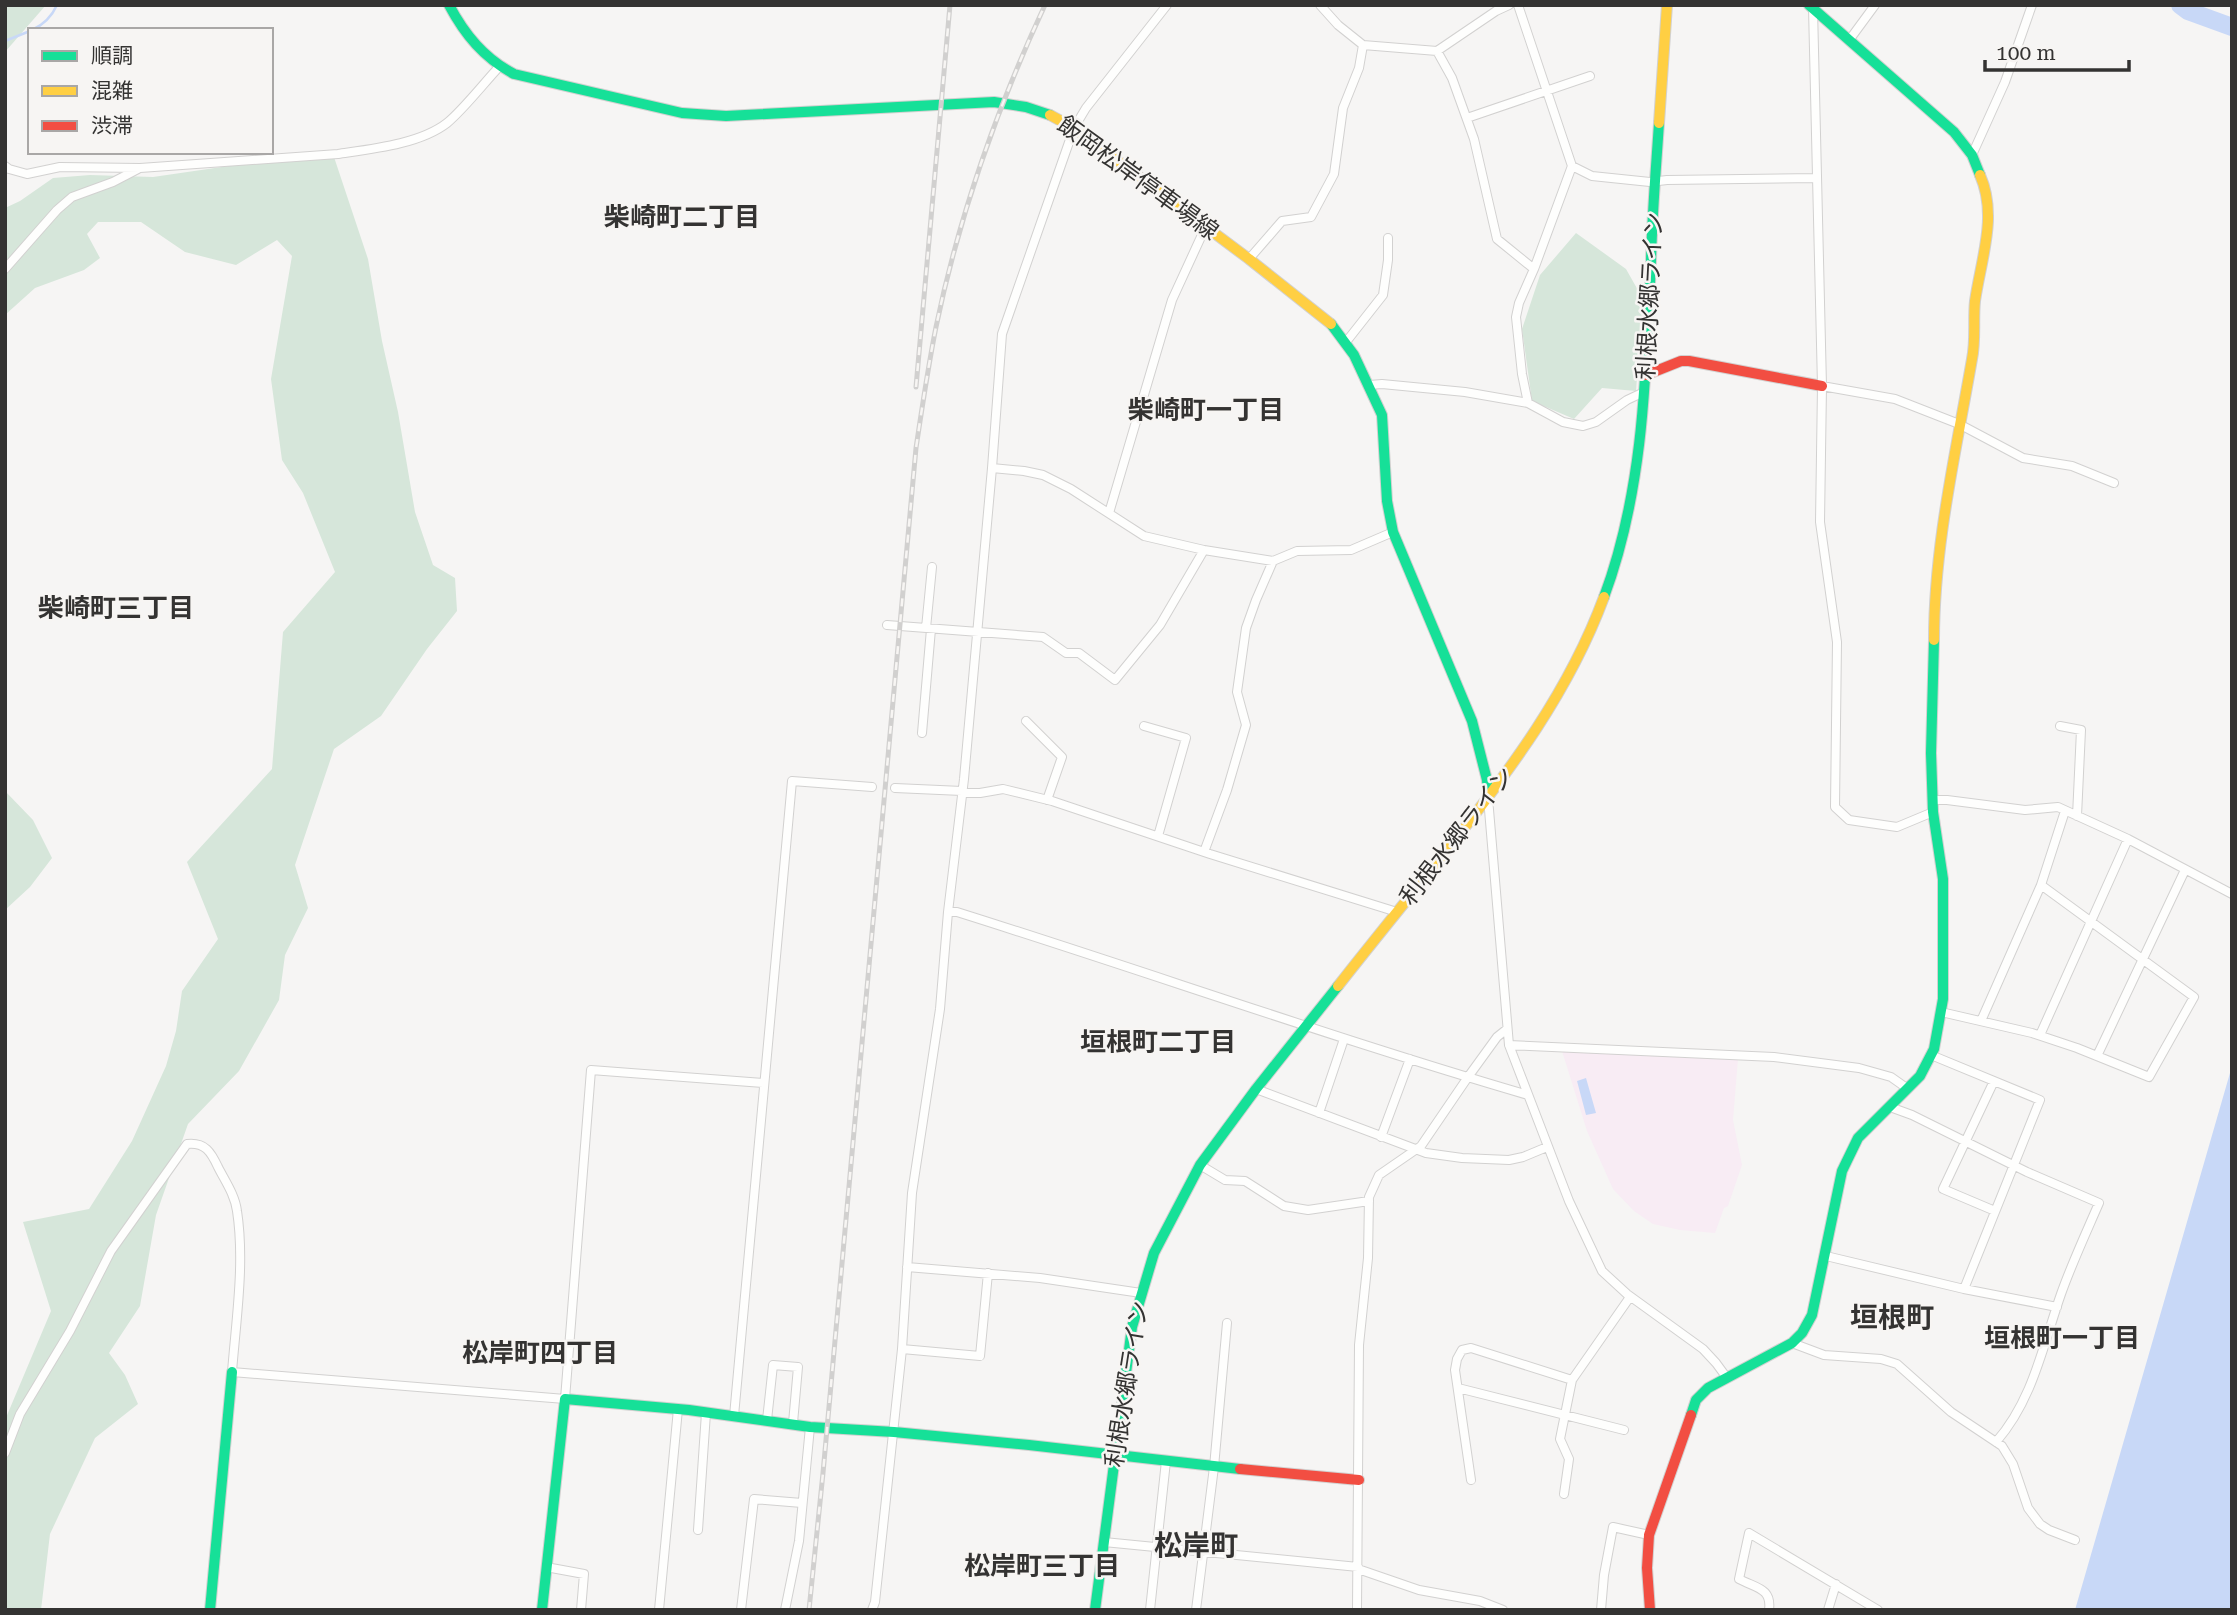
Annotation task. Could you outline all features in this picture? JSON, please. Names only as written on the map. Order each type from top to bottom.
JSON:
[{"type":"main road","name":"飯岡松岸停車場線","points":[[449,5],[475,47],[499,67],[514,74],[697,115],[726,116],[994,102],[1033,107],[1074,128],[1206,226],[1330,323],[1346,342],[1369,386],[1384,423],[1387,501],[1393,532],[1472,720],[1487,779],[1488,798]]},
{"type":"main road","name":"利根水郷ライン","points":[[1095,1610],[1132,1327],[1154,1253],[1168,1223],[1200,1165],[1256,1089],[1488,798],[1548,712],[1594,626],[1623,535],[1636,471],[1646,375],[1667,5]]},
{"type":"main road","points":[[1650,1610],[1647,1568],[1649,1535],[1696,1400],[1708,1388],[1792,1343],[1802,1333],[1812,1315],[1842,1171],[1858,1138],[1920,1076],[1934,1049],[1941,1012],[1944,933],[1942,879],[1933,813],[1931,753],[1934,629],[1941,547],[1959,424],[1973,356],[1975,303],[1989,226],[1987,196],[1972,155],[1954,132],[1811,7]]},
{"type":"main road","points":[[1646,375],[1681,361],[1689,361],[1822,386]]},
{"type":"main road","points":[[209,1610],[232,1372]]},
{"type":"main road","points":[[542,1610],[565,1399],[678,1409],[810,1427],[894,1432],[1359,1480]]},
{"type":"street","points":[[872,1610],[902,1349],[912,1193],[940,1009],[978,632],[1002,334],[1074,128],[1086,108],[1167,5]]},
{"type":"street","points":[[1320,5],[1363,45],[1437,51],[1509,5]]},
{"type":"street","points":[[1518,5],[1572,166],[1516,317],[1528,403]]},
{"type":"street","points":[[1850,39],[1875,5]]},
{"type":"street","points":[[1972,155],[2005,82],[2032,5]]},
{"type":"street","points":[[1811,7],[1822,386],[1820,522],[1837,642],[1835,807],[1849,820],[1896,827],[1933,813]]},
{"type":"street","points":[[1249,259],[1282,221],[1311,217],[1317,208],[1334,174],[1343,108],[1359,68],[1363,45]]},
{"type":"street","points":[[1437,51],[1452,78],[1467,118],[1497,239],[1534,269]]},
{"type":"street","points":[[5,166],[27,174],[60,167],[140,168],[368,150],[424,137],[447,123],[499,67]]},
{"type":"street","points":[[1467,118],[1590,75]]},
{"type":"street","points":[[1572,166],[1592,176],[1650,182],[1816,178]]},
{"type":"street","points":[[5,269],[57,210],[72,197],[113,182],[140,168]]},
{"type":"street","points":[[1109,513],[1172,300],[1206,226]]},
{"type":"street","points":[[1346,342],[1383,295],[1388,239]]},
{"type":"street","points":[[1369,386],[1415,386],[1528,403],[1563,422],[1583,426],[1596,422],[1627,400],[1644,392]]},
{"type":"street","points":[[1822,386],[1895,399],[1959,424],[2023,458],[2072,466],[2114,483]]},
{"type":"street","points":[[992,468],[1043,475],[1071,488],[1144,536],[1204,550],[1273,561],[1297,551],[1351,550],[1393,532]]},
{"type":"street","points":[[887,625],[1043,638],[1066,653],[1079,653],[1115,680],[1160,625],[1204,550]]},
{"type":"street","points":[[1204,852],[1227,790],[1246,725],[1237,692],[1246,628],[1255,600],[1273,561]]},
{"type":"street","points":[[922,733],[932,567]]},
{"type":"street","points":[[1026,721],[1062,757],[1047,800]]},
{"type":"street","points":[[1144,726],[1186,738],[1158,836]]},
{"type":"street","points":[[2060,726],[2081,730],[2077,816]]},
{"type":"street","points":[[734,1416],[792,780],[872,787]]},
{"type":"street","points":[[895,788],[980,793],[1003,789],[1047,800],[1397,912]]},
{"type":"street","points":[[1488,798],[1509,1045],[1569,1201],[1602,1271],[1630,1297],[1703,1349],[1727,1378]]},
{"type":"street","points":[[1933,800],[2025,810],[2058,807],[2128,839],[2232,894]]},
{"type":"street","points":[[1981,1021],[2041,885],[2065,811]]},
{"type":"street","points":[[2040,1035],[2128,839]]},
{"type":"street","points":[[2097,1056],[2185,870]]},
{"type":"street","points":[[1941,1012],[2040,1035],[2149,1076],[2194,997],[2041,885]]},
{"type":"street","points":[[948,912],[957,912],[1113,961],[1306,1027],[1528,1095]]},
{"type":"street","points":[[1357,1610],[1359,1345],[1372,1188],[1379,1175],[1416,1151],[1497,1037],[1507,1029]]},
{"type":"street","points":[[1319,1112],[1344,1039]]},
{"type":"street","points":[[1509,1045],[1774,1057],[1859,1068],[1891,1077],[1908,1089]]},
{"type":"street","points":[[1931,1055],[2040,1100],[1964,1289]]},
{"type":"street","points":[[1381,1137],[1409,1059]]},
{"type":"street","points":[[5,1453],[20,1414],[70,1331],[111,1251],[187,1144],[195,1143],[210,1152],[237,1209],[239,1284],[232,1372],[565,1399],[591,1070],[763,1083]]},
{"type":"street","points":[[1994,1081],[1943,1189],[1995,1211]]},
{"type":"street","points":[[1256,1089],[1416,1151],[1462,1158],[1509,1160],[1547,1147]]},
{"type":"street","points":[[1890,1107],[2099,1203],[2057,1307],[2029,1389],[2011,1425],[1996,1442]]},
{"type":"street","points":[[1200,1165],[1225,1180],[1245,1181],[1284,1206],[1308,1210],[1369,1201]]},
{"type":"street","points":[[1826,1256],[1964,1289],[2057,1307]]},
{"type":"street","points":[[907,1267],[1040,1278],[1141,1293]]},
{"type":"street","points":[[902,1349],[980,1356],[988,1273]]},
{"type":"street","points":[[1564,1494],[1569,1459],[1560,1439],[1572,1380],[1630,1297]]},
{"type":"street","points":[[1196,1610],[1205,1552],[1227,1322]]},
{"type":"street","points":[[1792,1343],[1824,1355],[1881,1359],[1898,1364],[1951,1412],[1996,1442],[2013,1464],[2028,1508],[2040,1524],[2075,1541]]},
{"type":"street","points":[[1471,1480],[1455,1370],[1462,1350],[1466,1348],[1572,1380]]},
{"type":"street","points":[[767,1420],[773,1365],[798,1367],[793,1423]]},
{"type":"street","points":[[1458,1388],[1623,1430]]},
{"type":"street","points":[[659,1610],[678,1409]]},
{"type":"street","points":[[698,1530],[706,1413]]},
{"type":"street","points":[[785,1610],[799,1541],[810,1427]]},
{"type":"street","points":[[1150,1610],[1166,1461]]},
{"type":"street","points":[[741,1610],[754,1499],[802,1503]]},
{"type":"street","points":[[1601,1610],[1613,1527],[1649,1535]]},
{"type":"street","points":[[1769,1610],[1771,1599],[1768,1593],[1739,1579],[1749,1533],[1874,1609]]},
{"type":"street","points":[[1104,1542],[1358,1568],[1419,1590],[1480,1601],[1503,1610]]},
{"type":"street","points":[[546,1567],[584,1574],[581,1610]]},
{"type":"street","points":[[1828,1610],[1836,1584]]},
{"type":"shaded area","points":[[1562,1051],[1738,1059],[1733,1120],[1742,1165],[1728,1206],[1724,1208],[1715,1233],[1653,1224],[1634,1211],[1613,1189],[1587,1131]]},
{"type":"green space","points":[[5,5],[46,5],[5,52]]},
{"type":"green space","points":[[332,151],[368,259],[415,512],[433,565],[455,578],[457,611],[381,716],[334,749],[295,865],[308,908],[285,955],[279,1000],[239,1071],[188,1124],[156,1215],[140,1306],[109,1353],[125,1375],[138,1404],[95,1438],[50,1534],[41,1610],[5,1610],[5,1420],[51,1311],[23,1222],[89,1209],[132,1141],[166,1066],[176,1031],[182,991],[218,939],[187,862],[272,769],[283,632],[335,572],[303,493],[282,460],[271,379],[292,256],[277,240],[236,265],[185,252],[141,222],[98,222],[87,234],[100,258],[84,270],[35,288],[5,315],[5,208],[53,178],[90,175],[153,177]]},
{"type":"green space","points":[[1576,233],[1626,269],[1643,299],[1636,391],[1602,388],[1574,419],[1532,401],[1522,329],[1540,275]]},
{"type":"green space","points":[[5,791],[33,820],[52,858],[30,887],[5,910]]},
{"type":"water","points":[[2232,1066],[2232,1610],[2075,1610]]},
{"type":"water","points":[[1586,1078],[1596,1113],[1586,1115],[1577,1081]]},
{"type":"waterway","points":[[36,28],[47,20],[57,5]]},
{"type":"waterway","points":[[2180,5],[2188,11],[2232,27]]},
{"type":"waterway","points":[[5,41],[28,32]]},
{"type":"railway","points":[[916,387],[950,5]]},
{"type":"railway","points":[[809,1610],[916,448],[936,327],[956,244],[995,123],[1045,5]]},
{"type":"traffic: fast","points":[[449,5],[476,45],[493,61],[514,74],[682,113],[726,116],[994,102],[1026,107],[1050,115]]},
{"type":"traffic: fast","points":[[1809,5],[1954,132],[1972,155],[1980,175]]},
{"type":"traffic: fast","points":[[1604,597],[1628,515],[1641,431],[1659,123]]},
{"type":"traffic: fast","points":[[1331,324],[1354,355],[1382,415],[1387,501],[1393,532],[1472,721],[1487,780],[1488,798]]},
{"type":"traffic: fast","points":[[1691,1415],[1696,1400],[1708,1388],[1792,1343],[1802,1333],[1812,1315],[1842,1171],[1858,1138],[1920,1076],[1934,1049],[1943,999],[1943,879],[1933,812],[1931,753],[1934,640]]},
{"type":"traffic: fast","points":[[1095,1610],[1132,1327],[1154,1253],[1200,1165],[1338,986]]},
{"type":"traffic: fast","points":[[210,1610],[232,1372]]},
{"type":"traffic: fast","points":[[542,1610],[565,1399],[689,1410],[810,1427],[1029,1445],[1240,1469]]},
{"type":"traffic: slow","points":[[1659,123],[1667,5]]},
{"type":"traffic: slow","points":[[1050,115],[1074,128],[1331,324]]},
{"type":"traffic: slow","points":[[1934,640],[1942,534],[1973,352],[1975,301],[1988,222],[1988,206],[1980,175]]},
{"type":"traffic: slow","points":[[1338,986],[1448,849],[1515,760],[1556,698],[1590,632],[1604,597]]},
{"type":"traffic: jam","points":[[1646,375],[1681,361],[1689,361],[1822,386]]},
{"type":"traffic: jam","points":[[1650,1610],[1647,1568],[1649,1535],[1691,1415]]},
{"type":"traffic: jam","points":[[1240,1469],[1359,1480]]},
{"type":"district","name":"柴崎町二丁目","points":[[682,217]]},
{"type":"district","name":"柴崎町一丁目","points":[[1206,410]]},
{"type":"district","name":"柴崎町三丁目","points":[[116,608]]},
{"type":"district","name":"垣根町二丁目","points":[[1158,1042]]},
{"type":"district","name":"垣根町","points":[[1892,1317]]},
{"type":"district","name":"垣根町一丁目","points":[[2062,1338]]},
{"type":"district","name":"松岸町四丁目","points":[[540,1353]]},
{"type":"district","name":"松岸町","points":[[1196,1545]]},
{"type":"district","name":"松岸町三丁目","points":[[1042,1566]]}]
